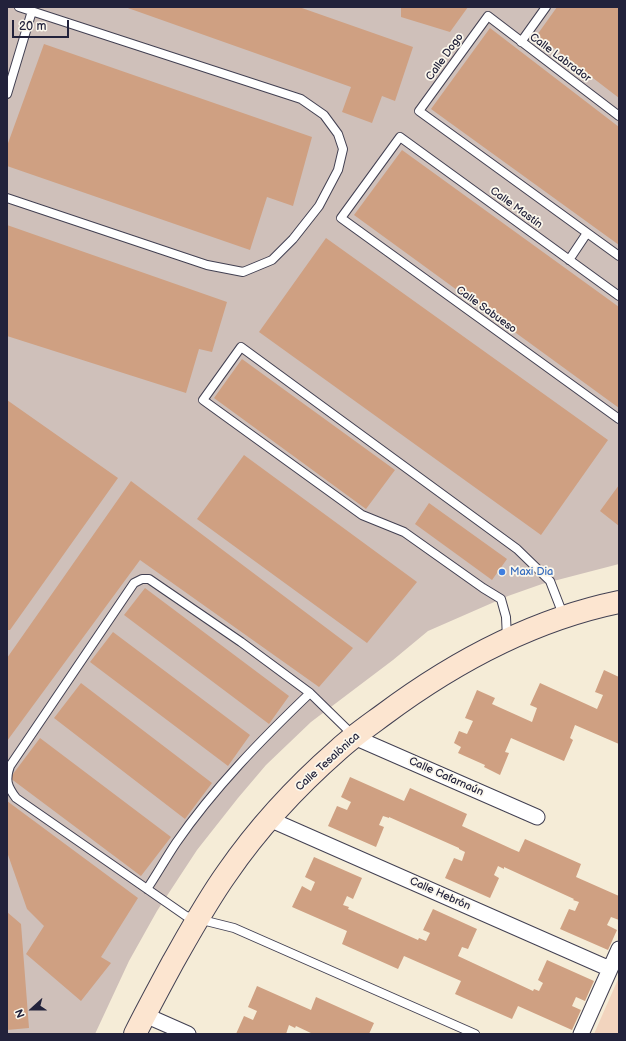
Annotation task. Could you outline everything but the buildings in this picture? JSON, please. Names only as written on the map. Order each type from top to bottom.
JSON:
[{"type":"street","name":"Calle Tesalónica","points":[[140,1024],[197,918],[227,872],[269,819],[337,750],[417,690],[466,660],[533,628],[603,605],[619,602]]},
{"type":"street","name":"Calle Cafarnaún","points":[[354,736],[537,817]]},
{"type":"street","name":"Calle Hebrón","points":[[269,819],[610,970]]},
{"type":"street","points":[[581,1034],[619,949]]},
{"type":"street","points":[[140,1024],[188,1034]]},
{"type":"lane","points":[[7,198],[207,265],[243,272],[272,260],[293,239],[322,200],[338,170],[343,149],[338,134],[324,115],[301,99],[19,7]]},
{"type":"lane","points":[[521,42],[546,7]]},
{"type":"lane","points":[[7,94],[32,11]]},
{"type":"lane","name":"Calle Labrador","points":[[488,16],[619,116]]},
{"type":"lane","name":"Calle Dogo","points":[[419,111],[488,16]]},
{"type":"lane","name":"Calle Mastín","points":[[419,111],[619,256]]},
{"type":"lane","name":"Calle Mastín","points":[[400,137],[619,296]]},
{"type":"lane","name":"Calle Sabueso","points":[[400,137],[341,218],[619,420]]},
{"type":"lane","points":[[569,260],[587,233]]},
{"type":"lane","points":[[507,640],[506,617],[501,599],[404,532],[362,515],[203,400],[241,348],[517,549],[550,581],[564,617]]},
{"type":"lane","points":[[354,736],[310,693],[241,642],[149,579],[142,579],[134,583],[10,766],[7,775],[7,782],[16,798],[186,916],[234,928],[475,1034]]},
{"type":"lane","points":[[147,889],[177,842],[226,780],[262,740],[310,693]]},
{"type":"shaded area","points":[[7,7],[619,7],[619,564],[542,584],[508,596],[428,631],[393,660],[311,722],[266,765],[197,850],[157,911],[129,961],[95,1034],[7,1034]]},
{"type":"shaded area","points":[[619,977],[619,1034],[594,1034]]},
{"type":"place","name":"Maxi Dia","points":[[502,572]]}]
